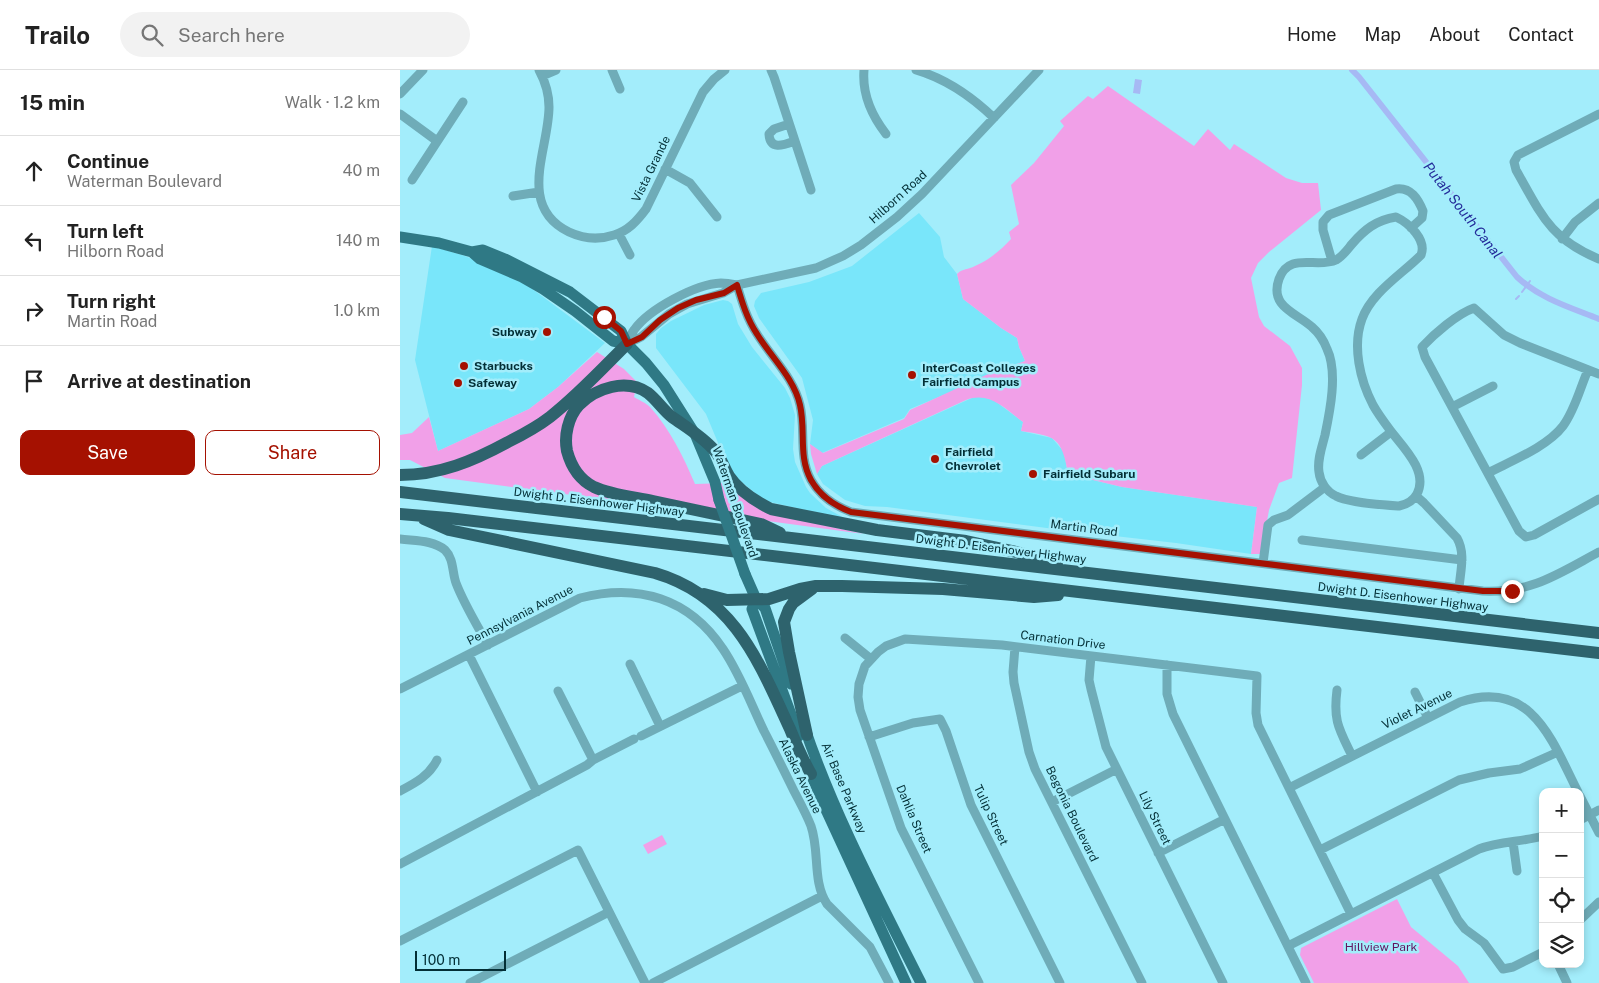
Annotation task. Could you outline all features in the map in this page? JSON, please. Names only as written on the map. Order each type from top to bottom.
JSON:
[{"type":"highway","points":[[400,475],[415,475],[457,466],[476,459],[531,430],[567,403],[627,344]]},
{"type":"highway","points":[[791,538],[761,524],[620,495],[593,486],[584,480],[569,458],[566,445],[569,420],[576,408],[585,399],[603,389],[624,386],[639,389],[647,393],[666,412],[715,450],[730,477],[742,491],[771,509],[877,530],[966,542],[1034,556],[1081,572]]},
{"type":"highway","name":"Dwight D. Eisenhower Highway","points":[[400,492],[1599,634]]},
{"type":"highway","points":[[400,514],[448,518],[1599,654]]},
{"type":"highway","points":[[417,516],[448,530],[656,572],[679,581],[701,594],[731,622],[756,658],[811,774]]},
{"type":"highway","points":[[701,594],[727,600],[769,599],[816,586],[934,589],[1034,597],[1081,592]]},
{"type":"highway","points":[[807,735],[784,622],[793,603],[816,586]]},
{"type":"main road","name":"Waterman Boulevard","points":[[400,237],[439,243],[472,252],[480,259],[522,277],[543,289],[613,341],[627,344],[664,385],[695,434],[715,482],[719,500],[746,574]]},
{"type":"main road","name":"Air Base Parkway","points":[[746,574],[756,599],[765,608],[807,735],[852,843],[921,983]]},
{"type":"main road","name":"Air Base Parkway","points":[[756,599],[752,609],[810,765],[811,774],[906,983]]},
{"type":"street","points":[[400,94],[423,70]]},
{"type":"street","points":[[541,73],[556,70]]},
{"type":"street","points":[[612,70],[620,88]]},
{"type":"street","name":"Vista Grande","points":[[541,73],[549,107],[538,177],[539,192],[548,214],[565,230],[578,236],[594,239],[608,238],[619,234],[632,226],[642,214],[703,92],[714,78],[725,70]]},
{"type":"street","points":[[771,70],[811,190]]},
{"type":"street","points":[[864,70],[864,81],[870,107],[875,120],[886,134]]},
{"type":"street","points":[[916,70],[953,85],[970,96],[994,118]]},
{"type":"street","name":"Hilborn Road","points":[[627,344],[634,330],[643,320],[672,300],[692,290],[720,283],[737,285],[816,268],[843,256],[861,245],[897,217],[922,194],[1039,70]]},
{"type":"street","points":[[412,180],[463,102]]},
{"type":"street","points":[[400,114],[437,140]]},
{"type":"street","points":[[1599,114],[1518,155],[1514,162],[1516,170],[1551,228],[1562,239],[1580,251],[1599,259]]},
{"type":"street","points":[[790,124],[774,129],[769,134],[770,140],[778,146],[795,141]]},
{"type":"street","points":[[665,169],[690,183],[717,218]]},
{"type":"street","points":[[1332,261],[1323,230],[1323,222],[1329,216],[1396,188],[1403,188],[1411,192],[1423,211],[1422,218],[1411,228]]},
{"type":"street","points":[[513,196],[539,192]]},
{"type":"street","points":[[1562,239],[1575,222],[1599,203]]},
{"type":"street","points":[[1396,217],[1411,228],[1423,244],[1421,255],[1371,303],[1362,320],[1358,341],[1359,358],[1367,390],[1391,432],[1410,456],[1420,480],[1416,496],[1406,505],[1392,506],[1346,500],[1336,496],[1325,487],[1318,473],[1318,462],[1331,402],[1329,352],[1312,326],[1283,306],[1277,290],[1279,279],[1288,267],[1295,263],[1324,263],[1332,261],[1343,255],[1362,232],[1372,224],[1396,217]]},
{"type":"street","points":[[619,234],[630,255]]},
{"type":"street","name":"Martin Road","points":[[737,285],[750,323],[789,379],[797,396],[803,421],[803,457],[811,480],[826,498],[836,506],[851,512],[1498,592],[1527,588],[1556,576],[1599,552]]},
{"type":"street","points":[[1599,374],[1504,335],[1474,308],[1466,311],[1428,340],[1422,347],[1425,357],[1519,532],[1526,538],[1534,535],[1599,499]]},
{"type":"street","points":[[1488,474],[1552,438],[1563,426],[1571,412],[1588,370]]},
{"type":"street","points":[[1452,407],[1493,386]]},
{"type":"street","points":[[1361,455],[1391,432]]},
{"type":"street","points":[[1263,563],[1268,525],[1274,520],[1288,515],[1325,487]]},
{"type":"street","points":[[1416,496],[1457,538],[1462,551],[1459,588]]},
{"type":"street","points":[[400,539],[427,542],[446,551],[450,558],[458,588],[488,645]]},
{"type":"street","points":[[1302,540],[1462,560]]},
{"type":"street","name":"Pennsylvania Avenue","points":[[400,689],[580,598],[599,593],[615,592],[639,593],[658,598]]},
{"type":"street","name":"Alaska Avenue","points":[[658,598],[690,614],[713,635],[728,657],[812,828],[818,880],[822,896],[832,909],[870,947],[889,983]]},
{"type":"street","points":[[845,638],[871,659]]},
{"type":"street","name":"Carnation Drive","points":[[871,659],[886,646],[905,639],[934,640],[1015,647],[1257,676],[1256,713],[1258,725],[1289,788]]},
{"type":"street","name":"Begonia Boulevard","points":[[1015,647],[1014,684],[1029,752],[1142,983]]},
{"type":"street","points":[[469,655],[537,792]]},
{"type":"street","name":"Lily Street","points":[[1091,656],[1091,689],[1102,738],[1223,983]]},
{"type":"street","name":"Dahlia Street","points":[[871,659],[859,684],[860,710],[901,828],[979,983]]},
{"type":"street","points":[[630,664],[660,726]]},
{"type":"street","points":[[1167,664],[1167,694],[1170,709],[1306,983]]},
{"type":"street","points":[[400,864],[438,846],[637,737],[742,686]]},
{"type":"street","points":[[1337,690],[1335,716],[1338,727],[1352,756]]},
{"type":"street","points":[[558,691],[593,760]]},
{"type":"street","points":[[1415,692],[1428,718]]},
{"type":"street","name":"Violet Avenue","points":[[1289,788],[1470,698],[1487,696],[1504,699],[1520,705],[1537,718],[1544,726],[1576,788]]},
{"type":"street","name":"Tulip Street","points":[[869,737],[913,723],[940,719],[946,731],[971,805],[1060,983]]},
{"type":"street","points":[[1320,850],[1459,780],[1489,773],[1520,769],[1558,752]]},
{"type":"street","points":[[400,791],[426,775],[437,760]]},
{"type":"street","points":[[1052,802],[1117,770]]},
{"type":"street","points":[[1289,788],[1351,914]]},
{"type":"street","points":[[1584,804],[1599,833]]},
{"type":"street","points":[[1584,818],[1599,810]]},
{"type":"street","points":[[1158,853],[1225,820]]},
{"type":"street","points":[[1288,946],[1479,849],[1499,843],[1539,837]]},
{"type":"street","points":[[1513,842],[1517,872]]},
{"type":"street","points":[[400,940],[578,850],[645,983]]},
{"type":"street","points":[[1433,873],[1458,920],[1465,929],[1484,943],[1503,969],[1513,967],[1539,954]]},
{"type":"street","points":[[653,983],[822,896]]},
{"type":"street","points":[[1584,916],[1599,902]]},
{"type":"street","points":[[470,983],[609,912]]},
{"type":"street","points":[[1560,968],[1567,983]]},
{"type":"shaded area","points":[[1135,79],[1142,80],[1140,94],[1133,93]]},
{"type":"shaded area","points":[[919,213],[940,237],[944,257],[957,274],[963,299],[1017,338],[1025,361],[910,409],[904,418],[822,453],[810,444],[813,420],[802,378],[759,318],[754,306],[755,301],[761,293],[809,282],[852,266]]},
{"type":"shaded area","points":[[432,246],[465,256],[519,279],[605,343],[558,387],[529,409],[438,451],[415,360]]},
{"type":"shaded area","points":[[723,300],[732,304],[738,324],[752,347],[785,388],[790,398],[795,415],[793,449],[795,462],[806,487],[826,508],[848,520],[770,502],[760,497],[738,479],[726,462],[706,414],[656,348],[656,334],[661,328],[704,305]]},
{"type":"shaded area","points":[[974,397],[984,397],[995,401],[1023,422],[1021,431],[1052,438],[1064,452],[1068,474],[1122,487],[1257,507],[1251,554],[887,507],[865,506],[845,500],[823,484],[817,474],[822,466]]},
{"type":"green space","points":[[1108,86],[1194,146],[1208,129],[1230,150],[1234,144],[1286,178],[1302,183],[1318,183],[1321,210],[1269,252],[1258,263],[1251,278],[1259,317],[1264,326],[1290,346],[1302,368],[1302,385],[1292,478],[1279,483],[1269,510],[1261,554],[1251,554],[1257,507],[1122,487],[1068,474],[1063,452],[1055,441],[1049,437],[1021,431],[1023,422],[997,403],[982,398],[966,400],[822,466],[817,474],[810,444],[823,453],[904,419],[910,410],[986,375],[1025,361],[1017,338],[963,299],[957,274],[990,258],[1011,239],[1009,232],[1019,224],[1011,185],[1034,163],[1064,126],[1060,121],[1088,96],[1093,99]]},
{"type":"green space","points":[[597,352],[624,369],[637,382],[634,397],[650,407],[664,425],[681,454],[695,484],[728,483],[768,513],[864,534],[445,478],[410,460],[400,460],[400,435],[412,433],[429,417],[438,451],[529,409],[558,387]]},
{"type":"green space","points":[[662,835],[667,844],[648,854],[643,845]]},
{"type":"green space","name":"Hillview Park","points":[[1397,899],[1411,927],[1458,966],[1469,983],[1314,983],[1300,955],[1301,948]]},
{"type":"waterway","name":"Putah South Canal","points":[[1352,70],[1517,277],[1546,297],[1599,319]]},
{"type":"waterway","name":"Putah South Canal","points":[[1522,292],[1530,281]]},
{"type":"waterway","points":[[1516,299],[1519,296]]},
{"type":"place","name":"Subway","points":[[547,332]]},
{"type":"place","name":"Starbucks","points":[[464,366]]},
{"type":"place","name":"InterCoast Colleges Fairfield Campus","points":[[912,375]]},
{"type":"place","name":"Safeway","points":[[458,383]]},
{"type":"place","name":"Fairfield Chevrolet","points":[[935,459]]},
{"type":"place","name":"Fairfield Subaru","points":[[1033,474]]},
{"type":"route","points":[[604,317],[621,331],[627,344],[642,337],[650,328],[678,308],[696,300],[724,293],[737,285],[750,323],[789,379],[797,396],[803,421],[803,457],[811,480],[826,498],[836,506],[851,512],[1483,591],[1512,591]]}]
